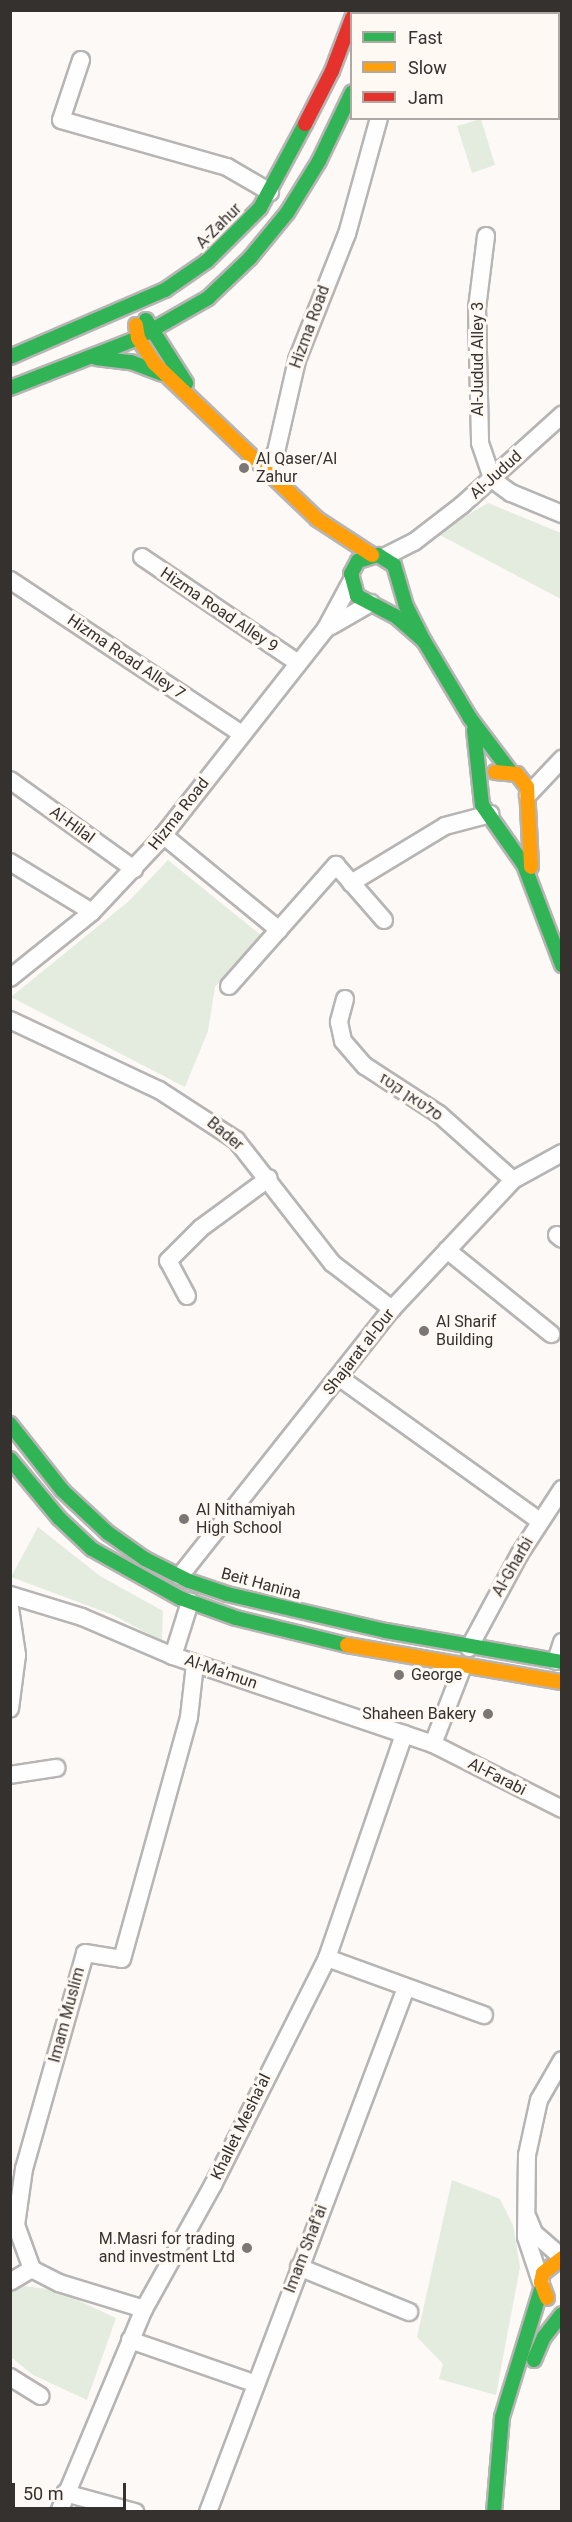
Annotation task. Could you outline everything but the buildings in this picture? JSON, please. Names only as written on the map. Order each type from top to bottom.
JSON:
[{"type":"street","name":"A-Zahur","points":[[10,357],[133,306],[165,290],[207,261],[260,208],[270,192],[312,114],[350,20]]},
{"type":"street","points":[[81,60],[61,120],[227,167],[270,192]]},
{"type":"street","points":[[10,388],[138,338],[192,309],[250,258],[287,213],[319,161],[350,94]]},
{"type":"street","name":"Hizma Road","points":[[267,471],[276,452],[297,360],[353,216],[378,120]]},
{"type":"street","name":"Al-Judud Alley 3","points":[[486,236],[477,308],[477,420],[493,480]]},
{"type":"street","points":[[133,306],[155,330],[172,373]]},
{"type":"street","points":[[133,306],[138,338],[197,403],[317,519],[394,565],[424,641],[470,718],[514,772],[527,799],[533,886]]},
{"type":"street","points":[[172,373],[180,334],[192,309]]},
{"type":"street","points":[[91,358],[131,362],[172,373]]},
{"type":"street","name":"Al-Judud","points":[[378,556],[427,533],[493,480],[561,415]]},
{"type":"street","points":[[493,480],[511,493],[561,514]]},
{"type":"street","points":[[317,519],[351,578],[357,596],[373,603],[424,641]]},
{"type":"street","name":"Al-Judud","points":[[398,580],[427,533]]},
{"type":"street","points":[[351,578],[358,561],[378,556]]},
{"type":"street","name":"Hizma Road Alley 9","points":[[142,557],[298,663]]},
{"type":"street","name":"Hizma Road","points":[[10,978],[92,912],[134,870],[326,630],[351,578]]},
{"type":"street","name":"Hizma Road Alley 7","points":[[10,580],[242,734]]},
{"type":"street","points":[[373,603],[387,599],[398,580]]},
{"type":"street","name":"Hizma Road","points":[[326,630],[373,603]]},
{"type":"street","points":[[470,718],[482,788],[482,805],[492,815],[533,886],[561,965]]},
{"type":"street","points":[[351,883],[445,826],[482,788],[494,772],[514,772],[561,758]]},
{"type":"street","points":[[445,826],[492,815],[512,816],[561,758]]},
{"type":"street","name":"Al-Hilal","points":[[10,780],[134,870]]},
{"type":"street","points":[[163,835],[279,930]]},
{"type":"street","points":[[10,862],[92,912]]},
{"type":"street","points":[[229,986],[336,866],[384,920]]},
{"type":"street","name":"סלטאן קטז","points":[[345,999],[339,1022],[343,1041],[364,1066],[439,1114],[513,1180]]},
{"type":"street","name":"Bader","points":[[10,1020],[159,1090],[202,1115],[236,1140],[269,1178],[332,1263],[392,1309]]},
{"type":"street","name":"Shajarat al-Dur","points":[[180,1576],[255,1477],[340,1378],[392,1309],[513,1180],[561,1153]]},
{"type":"street","points":[[187,1296],[168,1261],[201,1227],[269,1178]]},
{"type":"street","points":[[447,1250],[551,1334]]},
{"type":"street","points":[[340,1378],[540,1521]]},
{"type":"street","name":"Beit Hanina","points":[[10,1424],[63,1491],[108,1533],[145,1559],[180,1576],[227,1594],[469,1648],[559,1662]]},
{"type":"street","points":[[10,1459],[59,1518],[93,1549],[129,1572],[190,1602],[316,1638],[462,1669],[561,1682]]},
{"type":"street","name":"Al-Gharbi","points":[[469,1648],[540,1521],[561,1489]]},
{"type":"street","name":"Al-Ma'mun","points":[[10,1595],[82,1617],[195,1664],[433,1744]]},
{"type":"street","points":[[173,1656],[190,1602]]},
{"type":"street","points":[[10,1608],[17,1655],[10,1709]]},
{"type":"street","points":[[559,1662],[561,1642]]},
{"type":"street","name":"Imam Muslim","points":[[32,2270],[16,2225],[24,2169],[85,1953],[122,1959],[189,1717],[195,1664]]},
{"type":"street","points":[[433,1744],[462,1669]]},
{"type":"street","name":"Khallet Mesha'al","points":[[59,2511],[144,2309],[213,2185],[327,1958],[404,1734]]},
{"type":"street","name":"Al-Farabi","points":[[433,1744],[561,1809]]},
{"type":"street","points":[[10,1774],[56,1768]]},
{"type":"street","points":[[327,1958],[484,2015]]},
{"type":"street","name":"Imam Shaf'ai","points":[[208,2511],[406,1988]]},
{"type":"street","points":[[561,2060],[533,2115],[525,2199],[526,2237],[548,2299],[561,2305]]},
{"type":"street","points":[[494,2511],[502,2417],[547,2266],[561,2257],[534,2233],[525,2199]]},
{"type":"street","points":[[299,2267],[409,2312]]},
{"type":"street","points":[[10,2282],[32,2270],[59,2283],[144,2309]]},
{"type":"street","points":[[508,2511],[513,2435],[519,2403],[544,2337],[561,2314]]},
{"type":"street","points":[[130,2340],[256,2384]]},
{"type":"street","points":[[10,2377],[41,2396]]},
{"type":"street","points":[[65,2493],[135,2511]]},
{"type":"shaded area","points":[[481,120],[495,165],[472,173],[457,126]]},
{"type":"shaded area","points":[[488,503],[561,533],[561,599],[436,533]]},
{"type":"shaded area","points":[[168,860],[262,936],[215,987],[208,1031],[185,1087],[11,997],[129,901]]},
{"type":"shaded area","points":[[38,1527],[100,1576],[163,1611],[162,1641],[113,1615],[11,1577]]},
{"type":"shaded area","points":[[452,2180],[500,2199],[513,2225],[520,2267],[496,2395],[439,2379],[443,2364],[417,2337]]},
{"type":"shaded area","points":[[24,2286],[56,2290],[116,2318],[87,2400],[33,2375],[11,2357],[10,2293]]},
{"type":"traffic: fast","points":[[10,388],[138,338],[208,298],[250,258],[287,213],[319,161],[350,96]]},
{"type":"traffic: fast","points":[[10,357],[165,290],[207,261],[260,208],[305,124]]},
{"type":"traffic: fast","points":[[146,320],[186,383]]},
{"type":"traffic: fast","points":[[96,358],[131,362],[162,374]]},
{"type":"traffic: fast","points":[[424,641],[395,616],[357,596],[351,574],[358,561],[378,555],[394,565],[406,606],[424,641],[470,718],[510,771]]},
{"type":"traffic: fast","points":[[474,730],[482,805],[524,865],[562,965]]},
{"type":"traffic: fast","points":[[10,1424],[63,1491],[108,1533],[145,1559],[189,1581],[227,1594],[386,1631],[562,1662]]},
{"type":"traffic: fast","points":[[10,1459],[59,1518],[92,1549],[180,1598],[236,1618],[347,1645]]},
{"type":"traffic: fast","points":[[494,2512],[502,2417],[542,2286]]},
{"type":"traffic: fast","points":[[534,2360],[544,2337],[562,2314]]},
{"type":"traffic: slow","points":[[136,325],[138,338],[154,363],[317,519],[372,555]]},
{"type":"traffic: slow","points":[[495,772],[517,774],[527,787],[531,867]]},
{"type":"traffic: slow","points":[[347,1645],[562,1682]]},
{"type":"traffic: slow","points":[[547,2298],[541,2282],[543,2273],[562,2258]]},
{"type":"traffic: jam","points":[[305,124],[332,71],[350,23]]},
{"type":"place","name":"Al Qaser/Al Zahur","points":[[244,468]]},
{"type":"place","name":"Al Sharif Building","points":[[424,1331]]},
{"type":"place","name":"Al Nithamiyah High School","points":[[184,1519]]},
{"type":"place","name":"George","points":[[399,1675]]},
{"type":"place","name":"Shaheen Bakery","points":[[488,1714]]},
{"type":"place","name":"M.Masri for trading and investment Ltd","points":[[247,2248]]}]
